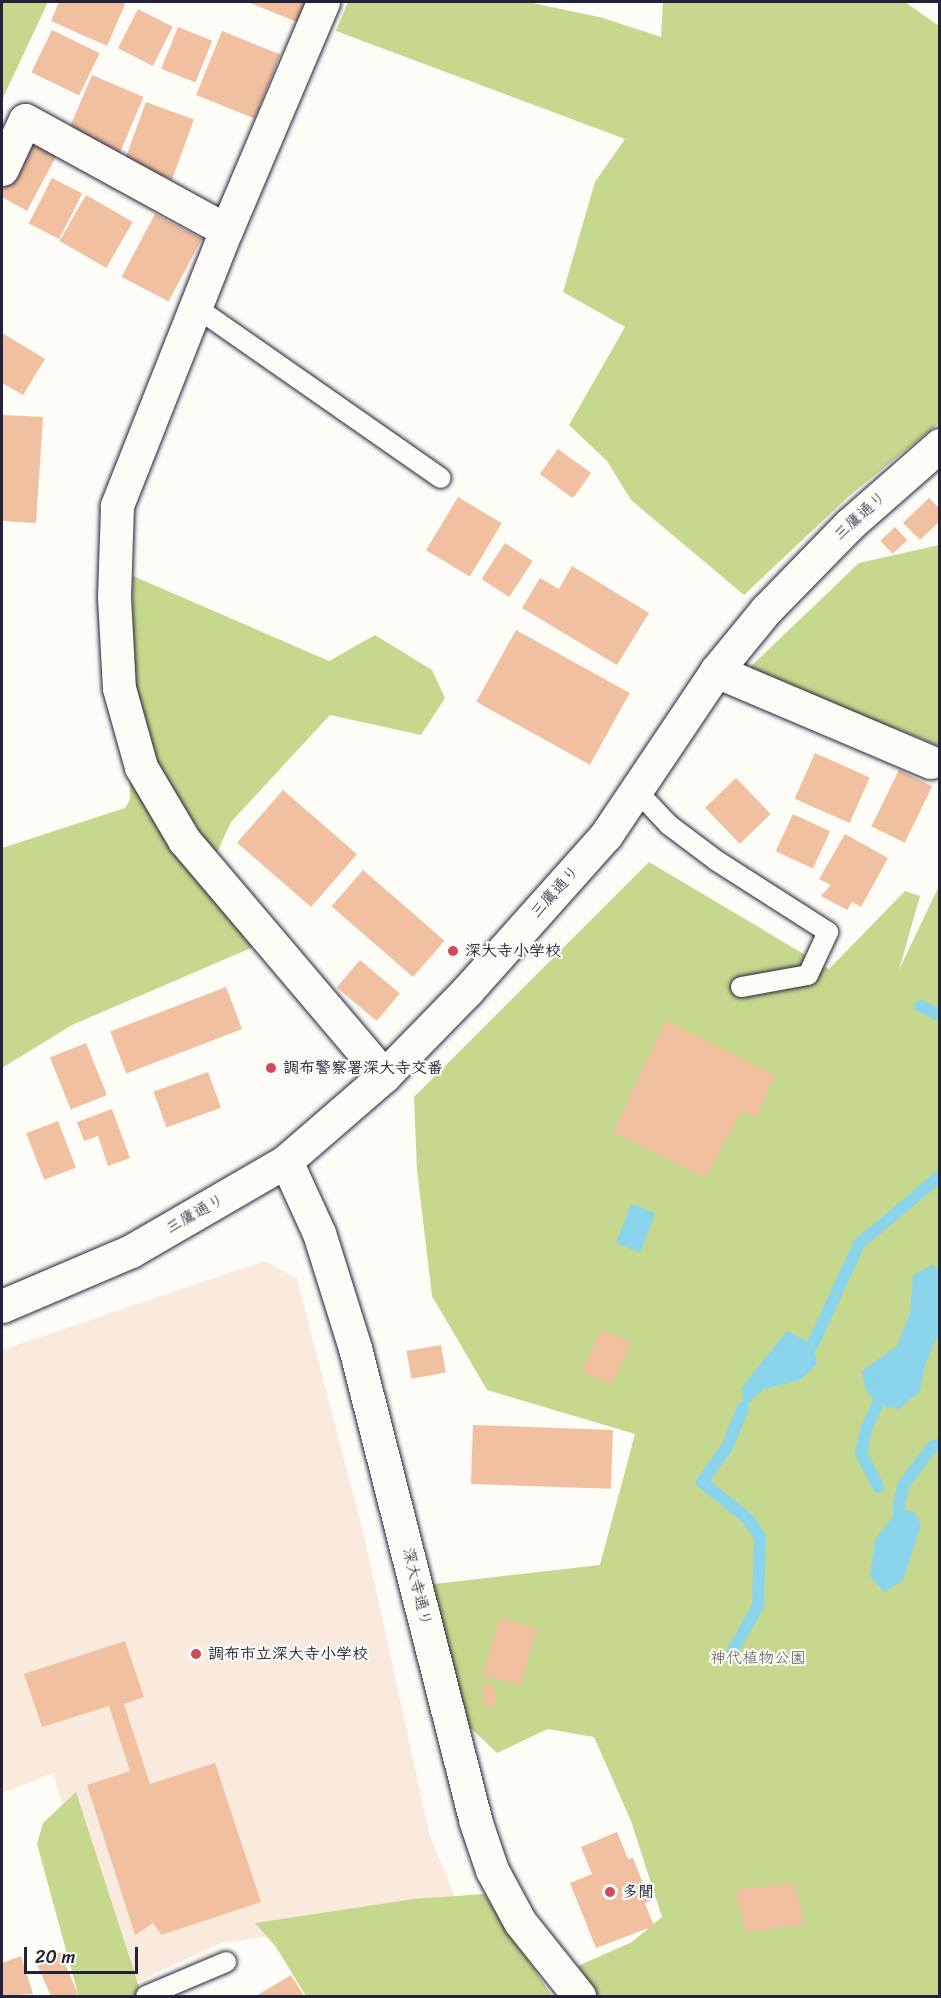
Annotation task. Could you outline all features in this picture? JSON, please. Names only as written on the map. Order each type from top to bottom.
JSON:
[{"type":"street","points":[[322,2],[226,230],[117,506],[114,597],[119,688],[141,767],[184,840],[384,1076]]},
{"type":"street","points":[[2,169],[25,120],[226,230]]},
{"type":"street","name":"三鷹通り","points":[[2,1306],[131,1251],[286,1161],[384,1076],[467,991],[606,835],[716,671],[766,610],[850,524],[939,445]]},
{"type":"street","points":[[716,671],[930,762]]},
{"type":"street","name":"深大寺通り","points":[[286,1161],[319,1233],[355,1348],[475,1821],[492,1870],[520,1922],[579,1996]]},
{"type":"lane","points":[[197,308],[441,478]]},
{"type":"lane","points":[[636,790],[669,825],[717,861],[828,932],[808,975],[741,987]]},
{"type":"lane","points":[[146,1996],[226,1962]]},
{"type":"shaded area","name":"調布市立深大寺小学校","points":[[265,1261],[297,1279],[364,1536],[430,1836],[454,1895],[485,1944],[323,1929],[220,1943],[122,1989],[53,1773],[2,1793],[2,1350]]},
{"type":"green space","points":[[2,2],[48,2],[2,100]]},
{"type":"green space","points":[[348,2],[528,2],[603,18],[661,37],[663,2],[905,2],[939,26],[939,423],[849,496],[744,595],[631,500],[607,461],[569,425],[625,327],[563,292],[595,182],[625,139],[336,31]]},
{"type":"green space","points":[[939,545],[939,746],[895,728],[886,733],[747,670],[859,563]]},
{"type":"green space","points":[[133,576],[329,661],[375,635],[432,670],[445,698],[421,735],[330,715],[231,822],[205,878],[256,935],[251,948],[72,1025],[2,1068],[2,848],[125,808],[130,800]]},
{"type":"green space","name":"神代植物公園","points":[[649,862],[829,969],[905,891],[920,896],[899,970],[939,886],[939,1996],[598,1996],[578,1966],[632,1942],[662,1917],[631,1821],[594,1737],[548,1729],[497,1753],[460,1718],[426,1585],[600,1565],[635,1434],[487,1390],[432,1296],[417,1170],[414,1097]]},
{"type":"green space","points":[[76,1792],[142,1996],[75,1996],[78,1994],[37,1844],[43,1823]]},
{"type":"green space","points":[[484,1894],[552,1996],[306,1996],[276,1947],[255,1923],[414,1899]]},
{"type":"water","points":[[631,1204],[655,1213],[640,1253],[616,1243]]},
{"type":"water","points":[[932,1265],[939,1269],[939,1333],[925,1364],[920,1391],[899,1409],[877,1405],[866,1390],[862,1371],[897,1346],[910,1313],[913,1275]]},
{"type":"water","points":[[787,1331],[813,1344],[817,1364],[800,1380],[764,1389],[743,1408],[742,1387]]},
{"type":"water","points":[[898,1509],[915,1512],[921,1525],[903,1580],[884,1592],[870,1576],[875,1540]]},
{"type":"building","points":[[59,2],[126,2],[107,46],[51,21]]},
{"type":"building","points":[[248,2],[306,2],[297,22]]},
{"type":"building","points":[[138,9],[173,27],[153,66],[118,48]]},
{"type":"building","points":[[178,27],[212,41],[195,83],[161,69]]},
{"type":"building","points":[[52,30],[100,53],[79,95],[31,72]]},
{"type":"building","points":[[222,31],[280,55],[255,119],[196,95]]},
{"type":"building","points":[[92,75],[144,97],[120,153],[68,131]]},
{"type":"building","points":[[146,102],[194,119],[172,180],[124,162]]},
{"type":"building","points":[[32,134],[60,149],[27,211],[2,197],[2,191]]},
{"type":"building","points":[[52,178],[82,193],[59,239],[29,223]]},
{"type":"building","points":[[86,195],[133,222],[106,268],[60,241]]},
{"type":"building","points":[[155,214],[202,239],[168,302],[122,277]]},
{"type":"building","points":[[2,333],[45,359],[23,395],[2,383]]},
{"type":"building","points":[[2,415],[43,417],[36,523],[2,521]]},
{"type":"building","points":[[558,449],[591,473],[573,498],[540,474]]},
{"type":"building","points":[[458,497],[502,523],[470,576],[426,550]]},
{"type":"building","points":[[929,498],[940,509],[940,521],[920,540],[903,523]]},
{"type":"building","points":[[895,527],[907,540],[893,554],[880,541]]},
{"type":"building","points":[[505,543],[533,561],[509,597],[482,579]]},
{"type":"building","points":[[572,566],[649,613],[617,665],[522,608],[540,578],[559,589]]},
{"type":"building","points":[[516,630],[630,693],[590,765],[476,702]]},
{"type":"building","points":[[815,753],[870,777],[849,823],[795,799]]},
{"type":"building","points":[[899,770],[932,786],[905,843],[871,827]]},
{"type":"building","points":[[736,778],[771,814],[740,844],[705,808]]},
{"type":"building","points":[[283,790],[357,854],[311,907],[237,843]]},
{"type":"building","points":[[793,814],[830,831],[813,868],[776,851]]},
{"type":"building","points":[[845,834],[888,858],[861,907],[852,902],[847,910],[821,896],[831,885],[819,879]]},
{"type":"building","points":[[363,870],[445,941],[413,977],[332,906]]},
{"type":"building","points":[[360,960],[400,993],[377,1021],[337,988]]},
{"type":"building","points":[[226,987],[242,1029],[126,1073],[110,1031]]},
{"type":"building","points":[[666,1020],[775,1075],[757,1117],[742,1111],[705,1178],[613,1132]]},
{"type":"building","points":[[86,1043],[107,1095],[71,1110],[50,1058]]},
{"type":"building","points":[[208,1072],[221,1108],[166,1128],[153,1092]]},
{"type":"building","points":[[112,1109],[130,1158],[108,1166],[98,1136],[84,1141],[77,1122]]},
{"type":"building","points":[[58,1121],[76,1168],[44,1180],[26,1133]]},
{"type":"building","points":[[601,1329],[631,1343],[611,1385],[582,1371]]},
{"type":"building","points":[[441,1345],[446,1373],[411,1379],[407,1351]]},
{"type":"building","points":[[473,1425],[613,1430],[611,1489],[471,1484]]},
{"type":"building","points":[[500,1617],[537,1628],[520,1686],[482,1674]]},
{"type":"building","points":[[125,1641],[144,1697],[124,1704],[150,1784],[215,1763],[261,1902],[161,1935],[153,1923],[135,1935],[87,1785],[130,1771],[109,1706],[42,1727],[24,1674]]},
{"type":"building","points":[[493,1684],[497,1705],[485,1707],[481,1686]]},
{"type":"building","name":"多聞","points":[[617,1832],[628,1859],[633,1858],[650,1901],[645,1903],[654,1926],[596,1948],[570,1883],[592,1874],[581,1847]]},
{"type":"building","points":[[795,1883],[804,1924],[746,1932],[735,1890]]},
{"type":"building","points":[[60,1952],[78,1994],[73,1996],[51,1996],[36,1962]]},
{"type":"building","points":[[21,1956],[33,1994],[2,1996],[2,1963]]},
{"type":"building","points":[[291,1975],[304,1996],[256,1996]]},
{"type":"waterway","points":[[920,1006],[940,1015]]},
{"type":"waterway","points":[[813,1344],[859,1244],[940,1176]]},
{"type":"waterway","points":[[877,1405],[866,1430],[861,1453],[878,1487]]},
{"type":"waterway","points":[[733,1650],[758,1606],[760,1537],[748,1519],[702,1482],[727,1447],[743,1408]]},
{"type":"waterway","points":[[898,1509],[904,1484],[932,1447],[940,1444]]},
{"type":"place","name":"深大寺小学校","points":[[453,951]]},
{"type":"place","name":"調布警察署深大寺交番","points":[[271,1068]]},
{"type":"place","name":"調布市立深大寺小学校","points":[[196,1654]]},
{"type":"place","name":"多聞","points":[[610,1892]]}]
